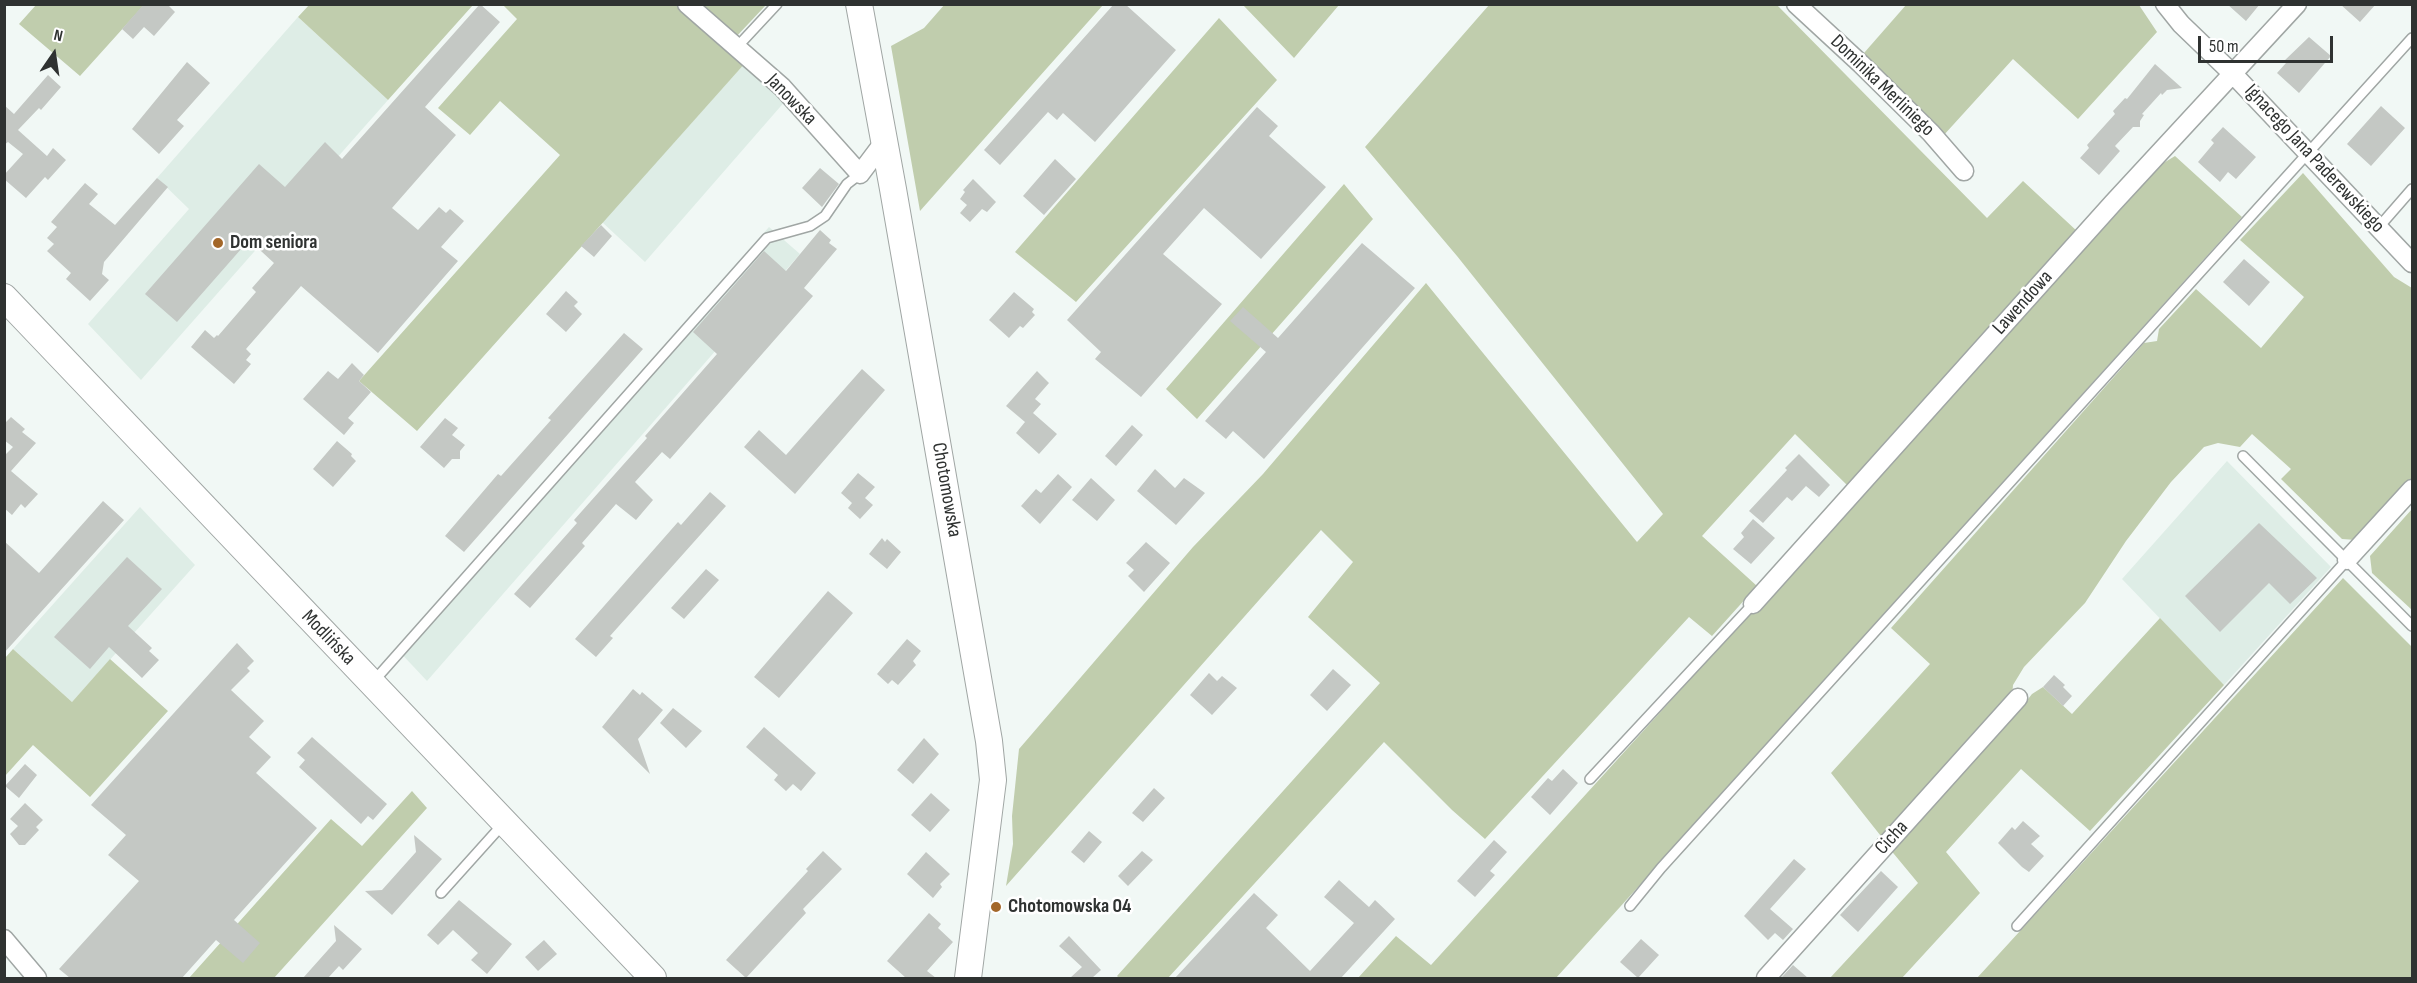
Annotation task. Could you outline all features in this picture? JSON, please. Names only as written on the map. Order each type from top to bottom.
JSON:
[{"type":"street","name":"Janowska","points":[[687,4],[782,87],[860,174]]},
{"type":"street","name":"Chotomowska","points":[[859,4],[991,760],[993,780],[990,819],[968,978]]},
{"type":"street","name":"Dominika Merliniego","points":[[1796,4],[1931,133],[1964,171]]},
{"type":"street","name":"Ignacego Jana Paderewskiego","points":[[2165,4],[2181,24],[2234,75],[2412,263]]},
{"type":"street","name":"Lawendowa","points":[[1753,604],[2113,202],[2234,75],[2297,4]]},
{"type":"street","points":[[860,174],[884,142]]},
{"type":"street","name":"Modlińska","points":[[4,297],[653,978]]},
{"type":"street","points":[[2347,560],[2412,489]]},
{"type":"street","name":"Cicha","points":[[1766,978],[2018,698]]},
{"type":"street","points":[[4,939],[37,978]]},
{"type":"lane","points":[[737,47],[777,4]]},
{"type":"lane","points":[[1630,906],[1707,817],[2412,38]]},
{"type":"lane","points":[[372,683],[767,238],[810,226],[825,216],[847,184],[860,174]]},
{"type":"lane","points":[[2378,228],[2412,189]]},
{"type":"lane","points":[[2243,456],[2412,626]]},
{"type":"lane","points":[[2017,926],[2347,560]]},
{"type":"lane","points":[[1590,779],[1753,604]]},
{"type":"lane","points":[[441,893],[505,822]]},
{"type":"shaded area","points":[[298,17],[388,100],[141,380],[88,324],[189,209],[157,178]]},
{"type":"shaded area","points":[[747,61],[787,99],[645,262],[602,222]]},
{"type":"shaded area","points":[[769,227],[800,254],[427,681],[396,648]]},
{"type":"shaded area","points":[[2227,461],[2331,567],[2224,685],[2122,579]]},
{"type":"shaded area","points":[[140,507],[195,565],[72,702],[13,649]]},
{"type":"green space","points":[[945,4],[1103,5],[920,211],[891,46],[924,28]]},
{"type":"green space","points":[[36,5],[144,5],[80,76],[19,24]]},
{"type":"green space","points":[[309,5],[473,5],[388,100],[298,17]]},
{"type":"green space","points":[[503,5],[678,5],[747,61],[417,431],[359,381],[560,155],[500,101],[470,135],[438,108],[517,19]]},
{"type":"green space","points":[[695,5],[766,5],[735,38]]},
{"type":"green space","points":[[1243,5],[1339,5],[1294,58]]},
{"type":"green space","points":[[1489,5],[1777,5],[1987,218],[2023,181],[2078,232],[1848,486],[1795,434],[1702,536],[1757,586],[1712,636],[1689,617],[1485,839],[1452,810],[1384,742],[1168,978],[1119,978],[1117,976],[1380,683],[1308,617],[1353,562],[1321,530],[1006,886],[1013,844],[1012,816],[1019,749],[1193,547],[1263,474],[1426,283],[1637,542],[1663,514],[1457,256],[1365,147]]},
{"type":"green space","points":[[1906,5],[2139,5],[2157,32],[2078,119],[2013,59],[1943,136],[1864,53]]},
{"type":"green space","points":[[1219,18],[1277,80],[1076,302],[1015,252]]},
{"type":"green space","points":[[2175,156],[2242,217],[1556,978],[1358,978],[1396,936],[1431,965],[2152,170]]},
{"type":"green space","points":[[2303,173],[2394,277],[2412,288],[2412,479],[2356,540],[2342,539],[2281,479],[2291,469],[2252,434],[2240,447],[2218,443],[2204,447],[2171,482],[2126,541],[2085,603],[2024,667],[2013,685],[2012,698],[1884,840],[1831,773],[1930,664],[1891,628],[2144,343],[2157,341],[2159,329],[2196,289],[2261,348],[2304,297],[2240,240]]},
{"type":"green space","points":[[1344,184],[1373,219],[1197,419],[1166,389]]},
{"type":"green space","points":[[2412,509],[2412,610],[2372,573],[2370,556]]},
{"type":"green space","points":[[2343,578],[2412,647],[2412,978],[1977,978]]},
{"type":"green space","points":[[2160,618],[2224,685],[2090,831],[2021,769],[1946,852],[1980,893],[1902,978],[1830,978],[1918,883],[1889,848],[2017,713],[2032,694],[2043,687],[2072,714]]},
{"type":"green space","points":[[13,649],[72,702],[110,659],[168,711],[90,797],[33,745],[5,776],[5,658]]},
{"type":"green space","points":[[412,791],[427,808],[274,978],[189,978],[331,819],[362,846]]},
{"type":"building","points":[[144,4],[167,4],[175,12],[154,36],[144,27],[133,39],[122,29]]},
{"type":"building","points":[[480,4],[500,22],[425,107],[456,135],[392,208],[418,230],[439,207],[446,213],[450,209],[464,221],[441,247],[458,261],[378,353],[301,286],[246,349],[251,354],[246,360],[251,364],[234,384],[191,347],[205,330],[214,338],[218,336],[256,292],[252,288],[274,263],[249,240],[177,322],[145,294],[259,164],[285,187],[325,142],[342,159]]},
{"type":"building","points":[[1114,4],[1125,4],[1176,50],[1095,142],[1063,113],[1057,120],[1048,112],[1000,165],[984,150]]},
{"type":"building","points":[[2227,4],[2260,4],[2246,21]]},
{"type":"building","points":[[2340,4],[2376,4],[2360,22]]},
{"type":"building","points":[[2309,37],[2331,56],[2299,93],[2277,73],[2286,63],[2284,61]]},
{"type":"building","points":[[187,62],[210,83],[177,120],[184,126],[159,154],[132,129]]},
{"type":"building","points":[[2155,64],[2182,88],[2167,90],[2162,95],[2161,93],[2142,114],[2144,115],[2140,121],[2140,127],[2133,127],[2115,146],[2120,151],[2099,175],[2080,158],[2089,148],[2087,145],[2115,114],[2113,111],[2125,98],[2127,99]]},
{"type":"building","points":[[48,75],[61,87],[41,110],[39,108],[18,130],[47,156],[53,148],[66,160],[48,180],[45,177],[26,198],[4,179],[4,175],[23,154],[8,142],[4,145],[4,105],[14,114]]},
{"type":"building","points":[[2381,106],[2405,128],[2371,166],[2347,144]]},
{"type":"building","points":[[1257,107],[1278,126],[1269,136],[1326,187],[1261,259],[1204,208],[1163,254],[1222,304],[1141,397],[1095,359],[1101,352],[1067,320]]},
{"type":"building","points":[[2223,127],[2256,157],[2236,179],[2228,172],[2220,182],[2198,162],[2214,143],[2211,140]]},
{"type":"building","points":[[1055,159],[1076,179],[1044,215],[1023,196]]},
{"type":"building","points":[[820,168],[839,184],[822,207],[802,188]]},
{"type":"building","points":[[157,178],[168,187],[104,262],[102,274],[109,280],[90,301],[66,279],[71,273],[47,251],[54,244],[47,238],[57,227],[51,222],[85,183],[98,194],[89,204],[115,225]]},
{"type":"building","points":[[973,179],[996,202],[987,212],[982,209],[970,222],[960,213],[967,205],[960,199],[965,192],[963,190]]},
{"type":"building","points":[[601,225],[612,236],[594,257],[581,246]]},
{"type":"building","points":[[820,230],[831,240],[829,243],[837,249],[804,288],[813,296],[670,459],[662,452],[635,482],[653,500],[636,520],[616,504],[582,543],[585,546],[530,608],[514,594],[577,523],[574,520],[717,354],[693,332],[764,251],[786,271]]},
{"type":"building","points":[[1362,243],[1415,288],[1264,459],[1233,431],[1226,439],[1205,421],[1266,352],[1230,321],[1243,307],[1278,338]]},
{"type":"building","points":[[2244,259],[2270,282],[2249,306],[2223,282]]},
{"type":"building","points":[[566,291],[578,302],[574,306],[582,314],[566,332],[546,314]]},
{"type":"building","points":[[1014,292],[1034,309],[1032,312],[1035,315],[1009,338],[989,320]]},
{"type":"building","points":[[624,333],[643,349],[464,552],[445,536],[498,474],[501,476],[551,420],[548,418]]},
{"type":"building","points":[[352,363],[364,375],[359,381],[371,392],[348,418],[354,423],[344,435],[303,399],[328,371],[338,379]]},
{"type":"building","points":[[862,369],[885,390],[795,494],[744,447],[759,430],[786,455]]},
{"type":"building","points":[[1037,371],[1049,383],[1035,399],[1041,404],[1033,413],[1057,434],[1039,454],[1016,433],[1025,422],[1006,406]]},
{"type":"building","points":[[11,417],[25,429],[22,432],[36,443],[11,471],[38,494],[25,508],[21,504],[12,515],[4,508],[4,456],[13,447],[4,440],[4,424]]},
{"type":"building","points":[[445,418],[458,428],[452,435],[465,445],[460,451],[460,459],[452,459],[444,468],[420,447]]},
{"type":"building","points":[[1132,425],[1143,435],[1116,466],[1105,456]]},
{"type":"building","points":[[337,441],[352,454],[351,456],[356,461],[333,487],[313,469]]},
{"type":"building","points":[[1799,454],[1830,485],[1819,497],[1806,486],[1792,501],[1787,497],[1763,523],[1749,511]]},
{"type":"building","points":[[1155,469],[1175,488],[1184,478],[1205,493],[1176,525],[1137,491]]},
{"type":"building","points":[[858,473],[875,487],[865,498],[873,505],[860,519],[848,508],[852,503],[841,493]]},
{"type":"building","points":[[1058,474],[1072,487],[1040,524],[1021,506],[1036,489],[1041,493]]},
{"type":"building","points":[[1091,478],[1115,500],[1097,521],[1072,500]]},
{"type":"building","points":[[710,492],[726,506],[610,636],[613,638],[596,657],[575,639],[678,522],[681,525]]},
{"type":"building","points":[[103,501],[124,520],[4,653],[4,541],[39,573]]},
{"type":"building","points":[[1753,519],[1775,538],[1751,564],[1733,549],[1744,537],[1741,533]]},
{"type":"building","points":[[2259,523],[2317,578],[2290,604],[2269,583],[2220,632],[2185,596]]},
{"type":"building","points":[[882,538],[885,542],[887,539],[901,552],[887,569],[869,554]]},
{"type":"building","points":[[1146,542],[1170,563],[1144,592],[1128,576],[1134,570],[1126,563]]},
{"type":"building","points":[[127,557],[162,589],[128,626],[152,648],[149,651],[159,660],[142,678],[109,647],[90,669],[54,637]]},
{"type":"building","points":[[706,569],[719,580],[684,619],[671,608]]},
{"type":"building","points":[[828,591],[853,613],[779,698],[754,677]]},
{"type":"building","points":[[907,639],[921,651],[913,661],[916,665],[898,685],[892,680],[888,684],[877,674]]},
{"type":"building","points":[[237,643],[254,661],[247,668],[250,671],[231,690],[264,721],[249,737],[271,757],[256,773],[317,828],[234,920],[260,943],[243,963],[216,940],[182,978],[70,978],[59,969],[139,881],[108,855],[126,835],[91,805]]},
{"type":"building","points":[[1333,669],[1351,685],[1327,711],[1310,695]]},
{"type":"building","points":[[1209,673],[1217,681],[1222,676],[1237,688],[1212,715],[1190,695]]},
{"type":"building","points":[[2054,675],[2065,685],[2063,687],[2072,696],[2063,706],[2043,687]]},
{"type":"building","points":[[633,689],[640,695],[642,692],[663,710],[638,739],[650,774],[602,727]]},
{"type":"building","points":[[673,708],[702,731],[686,748],[660,723]]},
{"type":"building","points":[[764,727],[816,773],[801,791],[793,784],[786,791],[774,780],[778,775],[746,747]]},
{"type":"building","points":[[312,737],[387,804],[373,820],[368,816],[361,824],[299,767],[305,760],[297,753]]},
{"type":"building","points":[[924,738],[939,754],[913,784],[897,770]]},
{"type":"building","points":[[25,764],[37,775],[19,798],[5,786]]},
{"type":"building","points":[[1563,769],[1578,783],[1550,815],[1531,797],[1548,778],[1552,781]]},
{"type":"building","points":[[1154,788],[1165,798],[1143,822],[1132,813]]},
{"type":"building","points":[[931,793],[950,810],[930,832],[911,815]]},
{"type":"building","points":[[25,803],[43,820],[36,827],[39,830],[25,845],[19,845],[10,834],[18,826],[10,819]]},
{"type":"building","points":[[2023,821],[2040,836],[2031,844],[2044,856],[2029,872],[1998,843],[2012,827],[2015,830]]},
{"type":"building","points":[[1089,831],[1102,842],[1084,863],[1071,852]]},
{"type":"building","points":[[414,835],[442,859],[392,915],[365,891],[382,890],[416,852]]},
{"type":"building","points":[[1494,840],[1507,852],[1490,871],[1495,875],[1475,897],[1457,881]]},
{"type":"building","points":[[823,851],[842,869],[803,909],[806,913],[746,978],[726,960],[808,871],[806,869]]},
{"type":"building","points":[[1142,851],[1153,860],[1128,886],[1118,876]]},
{"type":"building","points":[[926,852],[950,874],[940,884],[942,887],[933,898],[907,874]]},
{"type":"building","points":[[1794,859],[1806,869],[1770,909],[1793,929],[1783,940],[1775,933],[1768,940],[1744,916]]},
{"type":"building","points":[[1881,871],[1898,887],[1858,932],[1840,915]]},
{"type":"building","points":[[1339,880],[1369,907],[1375,900],[1395,919],[1341,978],[1175,978],[1254,893],[1278,915],[1266,928],[1310,971],[1354,923],[1324,897]]},
{"type":"building","points":[[459,900],[512,944],[487,974],[471,960],[478,953],[453,930],[438,945],[427,935]]},
{"type":"building","points":[[929,913],[941,924],[938,928],[953,942],[927,971],[936,978],[906,978],[887,961]]},
{"type":"building","points":[[334,925],[362,949],[343,970],[339,966],[328,978],[303,978],[336,941]]},
{"type":"building","points":[[1069,936],[1101,970],[1092,978],[1070,978],[1082,967],[1059,946]]},
{"type":"building","points":[[1641,939],[1659,955],[1638,978],[1620,962]]},
{"type":"building","points":[[544,940],[557,954],[538,971],[525,957]]},
{"type":"building","points":[[1793,965],[1808,978],[1781,978]]},
{"type":"place","name":"Dom seniora","points":[[218,243]]},
{"type":"place","name":"Chotomowska 04","points":[[996,907]]}]
